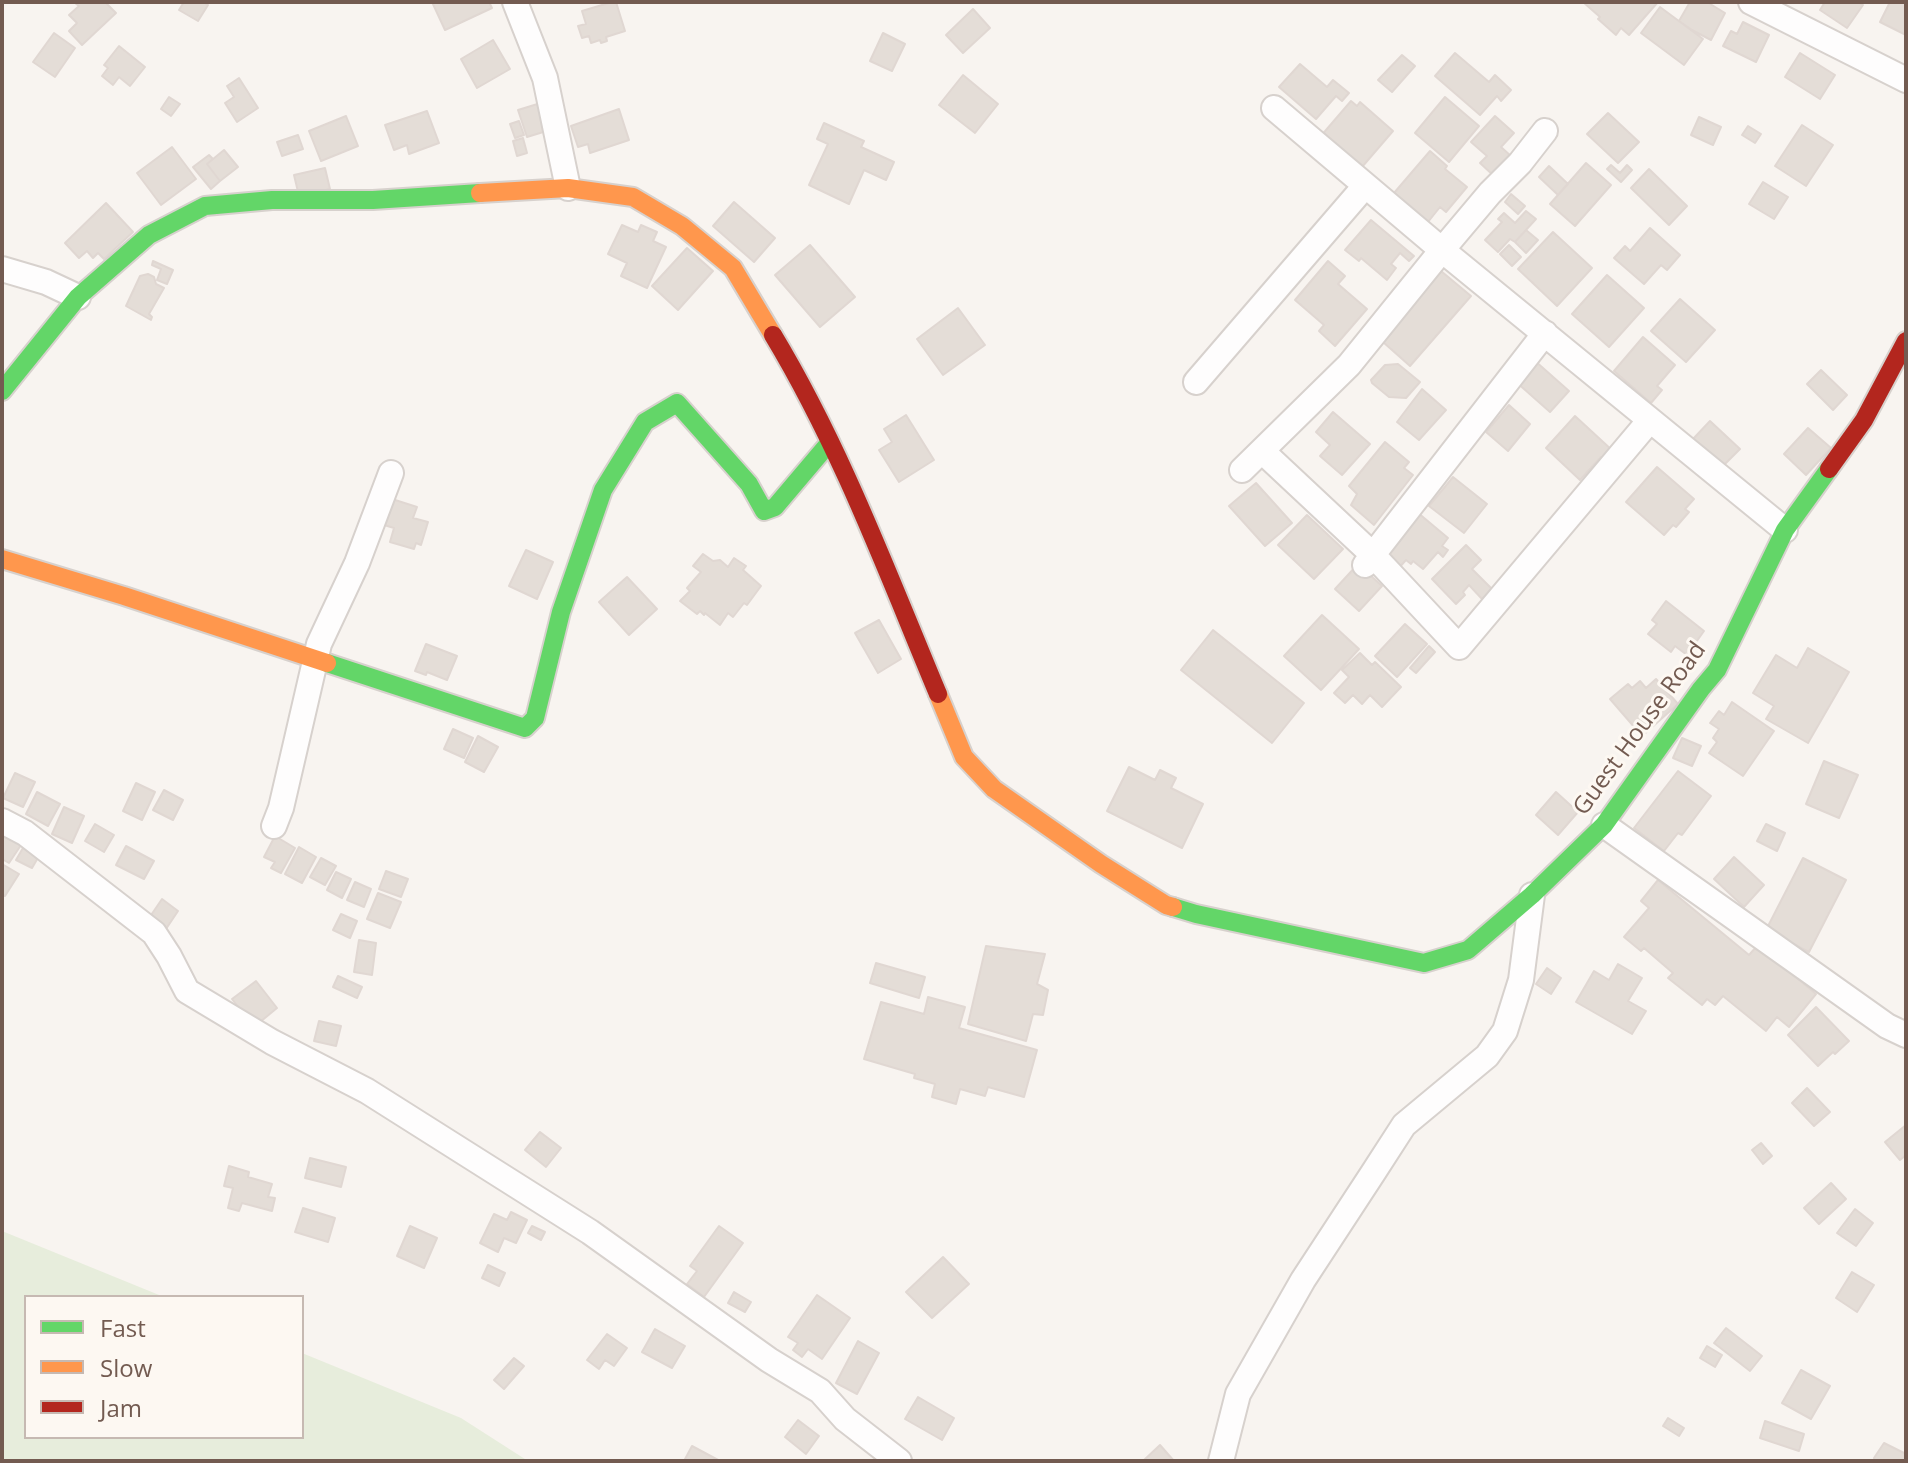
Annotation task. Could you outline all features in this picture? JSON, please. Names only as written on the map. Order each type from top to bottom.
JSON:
[{"type":"main road","points":[[2,391],[78,297],[149,235],[205,206],[272,200],[373,200],[568,188],[633,197],[682,226],[733,268],[794,370],[830,442],[775,507],[764,511],[749,484],[677,403],[645,422],[603,490],[561,612],[535,718],[525,728],[2,559]]},
{"type":"main road","name":"Guest House Road","points":[[830,442],[843,466],[964,757],[994,789],[1166,905],[1424,963],[1468,950],[1532,895],[1604,825],[1717,670],[1785,530],[1864,420],[1906,341]]},
{"type":"street","points":[[515,2],[545,78],[568,188]]},
{"type":"street","points":[[1751,2],[1906,80]]},
{"type":"street","points":[[1274,108],[1442,250],[1785,530]]},
{"type":"street","points":[[1242,470],[1349,365],[1442,250],[1545,131]]},
{"type":"street","points":[[1196,382],[1365,186]]},
{"type":"street","points":[[2,269],[46,282],[78,297]]},
{"type":"street","points":[[1368,560],[1545,333]]},
{"type":"street","points":[[1262,451],[1368,560],[1459,647],[1650,420]]},
{"type":"street","points":[[274,826],[281,808],[319,644],[357,563],[391,473]]},
{"type":"street","points":[[2,821],[25,833],[154,933],[187,991],[272,1042],[367,1091],[590,1232],[769,1360],[820,1391],[845,1419],[899,1461]]},
{"type":"street","points":[[1604,825],[1887,1026],[1906,1035]]},
{"type":"street","points":[[1221,1461],[1238,1394],[1303,1280],[1388,1149],[1404,1125],[1487,1056],[1505,1031],[1521,980],[1532,895]]},
{"type":"green space","points":[[2,1231],[159,1295],[24,1295],[24,1439],[304,1439],[304,1354],[461,1418],[528,1461],[2,1461]]},
{"type":"building","points":[[105,2],[116,13],[82,45],[69,31],[77,23],[69,15],[79,6],[75,3]]},
{"type":"building","points":[[184,2],[208,5],[198,21],[179,10]]},
{"type":"building","points":[[432,2],[489,2],[492,8],[445,30]]},
{"type":"building","points":[[616,2],[625,31],[606,37],[607,41],[601,43],[600,40],[591,43],[589,36],[582,38],[578,26],[586,24],[582,11]]},
{"type":"building","points":[[1583,2],[1658,2],[1629,35],[1621,28],[1616,35]]},
{"type":"building","points":[[1690,2],[1707,2],[1725,13],[1711,40],[1679,21]]},
{"type":"building","points":[[1825,2],[1858,2],[1863,5],[1847,28],[1820,10]]},
{"type":"building","points":[[1890,2],[1906,2],[1906,35],[1880,22]]},
{"type":"building","points":[[1660,7],[1703,39],[1684,65],[1641,33]]},
{"type":"building","points":[[973,9],[990,28],[963,53],[946,35]]},
{"type":"building","points":[[1743,22],[1769,35],[1756,62],[1723,46],[1731,31],[1737,34]]},
{"type":"building","points":[[54,33],[75,48],[55,77],[33,62]]},
{"type":"building","points":[[883,33],[905,44],[892,71],[870,61]]},
{"type":"building","points":[[493,40],[510,69],[477,88],[461,59]]},
{"type":"building","points":[[119,46],[145,67],[130,86],[119,77],[113,85],[102,76],[108,68],[104,65]]},
{"type":"building","points":[[1455,53],[1489,82],[1495,75],[1511,90],[1501,101],[1497,96],[1480,115],[1435,76]]},
{"type":"building","points":[[1800,53],[1835,75],[1820,99],[1785,77]]},
{"type":"building","points":[[1402,55],[1415,66],[1392,92],[1378,80]]},
{"type":"building","points":[[1300,64],[1327,87],[1333,80],[1349,93],[1342,101],[1336,96],[1316,119],[1279,87]]},
{"type":"building","points":[[963,75],[998,104],[975,133],[939,105]]},
{"type":"building","points":[[239,78],[258,108],[237,122],[225,103],[234,97],[227,86]]},
{"type":"building","points":[[169,97],[180,104],[171,116],[161,109]]},
{"type":"building","points":[[1445,97],[1479,126],[1449,162],[1415,133]]},
{"type":"building","points":[[1351,101],[1357,106],[1360,102],[1393,131],[1362,167],[1320,137]]},
{"type":"building","points":[[544,102],[553,129],[527,137],[518,110]]},
{"type":"building","points":[[619,109],[629,140],[590,153],[588,144],[578,147],[571,126]]},
{"type":"building","points":[[427,111],[439,143],[409,154],[407,145],[394,150],[385,125]]},
{"type":"building","points":[[1608,113],[1639,142],[1618,163],[1587,134]]},
{"type":"building","points":[[346,116],[358,146],[321,161],[309,131]]},
{"type":"building","points":[[1495,116],[1514,133],[1501,147],[1512,157],[1494,176],[1480,163],[1487,156],[1471,142]]},
{"type":"building","points":[[1699,117],[1721,127],[1713,145],[1691,135]]},
{"type":"building","points":[[519,121],[524,135],[515,138],[510,124]]},
{"type":"building","points":[[824,123],[864,141],[861,147],[894,162],[886,180],[864,170],[849,204],[809,185],[828,144],[817,139]]},
{"type":"building","points":[[1802,125],[1833,145],[1806,186],[1775,166]]},
{"type":"building","points":[[1748,126],[1761,134],[1755,143],[1742,135]]},
{"type":"building","points":[[298,135],[303,149],[282,156],[277,142]]},
{"type":"building","points":[[523,138],[527,153],[517,156],[513,141]]},
{"type":"building","points":[[172,147],[196,179],[161,205],[137,173]]},
{"type":"building","points":[[224,150],[238,167],[220,181],[207,164]]},
{"type":"building","points":[[1430,151],[1447,166],[1445,169],[1467,187],[1446,212],[1440,207],[1428,222],[1394,193]]},
{"type":"building","points":[[209,155],[213,159],[207,164],[220,181],[211,189],[193,167]]},
{"type":"building","points":[[1586,163],[1611,185],[1575,226],[1550,204]]},
{"type":"building","points":[[1611,165],[1620,173],[1627,165],[1632,170],[1621,182],[1607,169]]},
{"type":"building","points":[[1549,166],[1568,184],[1558,195],[1539,177]]},
{"type":"building","points":[[325,168],[330,189],[299,196],[294,175]]},
{"type":"building","points":[[1649,169],[1687,206],[1669,225],[1631,188]]},
{"type":"building","points":[[1763,182],[1788,197],[1774,219],[1749,204]]},
{"type":"building","points":[[1511,194],[1525,206],[1518,214],[1505,202]]},
{"type":"building","points":[[734,202],[775,238],[754,262],[713,226]]},
{"type":"building","points":[[106,203],[133,232],[104,259],[98,253],[93,258],[87,251],[79,258],[65,243]]},
{"type":"building","points":[[1526,211],[1536,219],[1515,242],[1510,239],[1498,252],[1485,240],[1502,222],[1498,219],[1504,213],[1515,223]]},
{"type":"building","points":[[1371,220],[1414,256],[1409,261],[1400,253],[1391,264],[1396,268],[1387,280],[1361,258],[1359,261],[1345,250]]},
{"type":"building","points":[[622,225],[638,232],[641,225],[657,232],[653,241],[666,247],[647,288],[621,276],[627,263],[608,254]]},
{"type":"building","points":[[1650,228],[1680,255],[1667,270],[1661,265],[1644,284],[1614,258],[1625,246],[1630,251]]},
{"type":"building","points":[[1526,230],[1538,240],[1526,253],[1515,242]]},
{"type":"building","points":[[1553,232],[1592,268],[1557,306],[1518,269]]},
{"type":"building","points":[[810,245],[855,297],[820,327],[775,275]]},
{"type":"building","points":[[1509,245],[1521,257],[1512,266],[1500,254]]},
{"type":"building","points":[[687,248],[713,271],[678,310],[652,286]]},
{"type":"building","points":[[153,261],[173,270],[167,284],[157,280],[161,269],[152,265]]},
{"type":"building","points":[[1328,261],[1345,276],[1338,284],[1367,309],[1335,346],[1319,331],[1324,325],[1295,300]]},
{"type":"building","points":[[1441,271],[1471,296],[1410,366],[1383,342]]},
{"type":"building","points":[[148,274],[164,288],[149,314],[151,320],[126,306],[140,276]]},
{"type":"building","points":[[1607,275],[1644,308],[1609,347],[1572,314]]},
{"type":"building","points":[[1680,299],[1715,330],[1686,362],[1651,331]]},
{"type":"building","points":[[958,308],[985,345],[943,375],[917,339]]},
{"type":"building","points":[[1643,337],[1675,365],[1657,386],[1662,390],[1651,403],[1614,371]]},
{"type":"building","points":[[1534,360],[1569,391],[1550,412],[1515,381]]},
{"type":"building","points":[[1398,364],[1420,382],[1406,398],[1389,397],[1371,380],[1385,365]]},
{"type":"building","points":[[1821,370],[1847,395],[1833,410],[1807,384]]},
{"type":"building","points":[[1422,389],[1446,410],[1419,440],[1397,422]]},
{"type":"building","points":[[1509,405],[1530,424],[1508,451],[1486,432]]},
{"type":"building","points":[[1333,412],[1370,444],[1342,475],[1320,456],[1330,445],[1316,432]]},
{"type":"building","points":[[906,415],[934,460],[899,482],[879,450],[892,442],[884,429]]},
{"type":"building","points":[[1575,416],[1614,452],[1606,461],[1601,457],[1580,480],[1546,448]]},
{"type":"building","points":[[1710,421],[1740,449],[1721,468],[1692,440]]},
{"type":"building","points":[[1808,428],[1831,448],[1806,475],[1784,454]]},
{"type":"building","points":[[1385,442],[1409,462],[1404,468],[1413,475],[1374,525],[1351,505],[1357,494],[1349,486]]},
{"type":"building","points":[[1657,467],[1694,499],[1685,509],[1689,512],[1664,535],[1626,502]]},
{"type":"building","points":[[1453,477],[1487,504],[1464,533],[1429,506]]},
{"type":"building","points":[[1256,483],[1292,523],[1265,546],[1229,506]]},
{"type":"building","points":[[392,499],[417,507],[413,518],[428,522],[421,545],[416,543],[414,549],[390,542],[394,528],[384,525]]},
{"type":"building","points":[[1417,512],[1448,538],[1442,546],[1448,550],[1443,557],[1438,552],[1423,569],[1406,560],[1397,570],[1380,555]]},
{"type":"building","points":[[1307,515],[1343,549],[1314,579],[1278,545]]},
{"type":"building","points":[[1466,545],[1481,560],[1472,569],[1492,589],[1482,599],[1469,585],[1456,604],[1432,579]]},
{"type":"building","points":[[526,550],[553,562],[537,599],[509,586]]},
{"type":"building","points":[[703,554],[713,561],[720,560],[728,567],[734,558],[746,566],[743,570],[761,586],[747,605],[744,603],[733,617],[728,613],[720,625],[705,613],[700,611],[697,614],[680,601],[701,572],[693,566]]},
{"type":"building","points":[[1358,564],[1382,586],[1359,611],[1335,589]]},
{"type":"building","points":[[627,577],[657,609],[629,635],[599,602]]},
{"type":"building","points":[[1666,601],[1704,631],[1687,655],[1675,646],[1671,652],[1648,634],[1657,624],[1652,620]]},
{"type":"building","points":[[1322,615],[1359,649],[1321,690],[1284,656]]},
{"type":"building","points":[[879,620],[901,659],[878,673],[855,633]]},
{"type":"building","points":[[1405,624],[1427,644],[1397,677],[1375,656]]},
{"type":"building","points":[[1213,630],[1304,703],[1272,743],[1181,670]]},
{"type":"building","points":[[426,644],[457,656],[447,680],[415,671]]},
{"type":"building","points":[[1429,646],[1435,652],[1416,673],[1410,668]]},
{"type":"building","points":[[1808,648],[1849,672],[1808,743],[1766,719],[1774,706],[1753,693],[1776,655],[1797,668]]},
{"type":"building","points":[[1360,653],[1372,665],[1375,662],[1401,687],[1382,707],[1370,695],[1362,704],[1353,695],[1345,703],[1334,693],[1349,677],[1342,670]]},
{"type":"building","points":[[1656,679],[1678,704],[1642,736],[1610,699],[1628,684],[1632,688],[1640,681],[1646,688]]},
{"type":"building","points":[[1732,702],[1774,731],[1743,776],[1709,753],[1717,742],[1713,738],[1719,729],[1710,723],[1719,711],[1724,715]]},
{"type":"building","points":[[453,729],[473,738],[464,758],[444,749]]},
{"type":"building","points":[[478,736],[498,747],[484,772],[465,762]]},
{"type":"building","points":[[1682,738],[1701,746],[1692,766],[1673,758]]},
{"type":"building","points":[[1824,761],[1858,775],[1839,818],[1806,804]]},
{"type":"building","points":[[1129,767],[1155,780],[1160,770],[1176,778],[1171,788],[1203,804],[1182,848],[1107,811]]},
{"type":"building","points":[[1678,771],[1711,796],[1682,835],[1678,833],[1664,851],[1634,828]]},
{"type":"building","points":[[15,773],[35,782],[23,807],[3,798]]},
{"type":"building","points":[[136,783],[155,792],[142,820],[123,811]]},
{"type":"building","points":[[164,790],[183,800],[173,820],[153,810]]},
{"type":"building","points":[[37,792],[60,804],[48,826],[26,814]]},
{"type":"building","points":[[1556,792],[1578,812],[1558,835],[1536,815]]},
{"type":"building","points":[[64,807],[84,816],[72,843],[52,834]]},
{"type":"building","points":[[95,824],[114,835],[104,852],[85,841]]},
{"type":"building","points":[[1766,824],[1785,833],[1777,851],[1757,841]]},
{"type":"building","points":[[2,833],[21,845],[9,863],[2,859]]},
{"type":"building","points":[[275,836],[295,848],[281,873],[271,868],[275,862],[264,857]]},
{"type":"building","points":[[126,846],[154,861],[144,879],[116,865]]},
{"type":"building","points":[[299,847],[316,857],[302,883],[285,874]]},
{"type":"building","points":[[23,848],[39,856],[32,868],[16,860]]},
{"type":"building","points":[[1734,857],[1764,885],[1744,907],[1714,879]]},
{"type":"building","points":[[321,858],[336,866],[325,885],[310,877]]},
{"type":"building","points":[[1803,858],[1846,880],[1809,952],[1766,930]]},
{"type":"building","points":[[2,864],[19,874],[5,896],[2,895]]},
{"type":"building","points":[[386,871],[408,879],[401,897],[379,889]]},
{"type":"building","points":[[336,872],[351,879],[342,898],[327,890]]},
{"type":"building","points":[[1658,880],[1749,955],[1758,945],[1816,994],[1789,1027],[1777,1017],[1766,1031],[1723,996],[1715,1005],[1707,999],[1702,1005],[1668,978],[1673,973],[1644,948],[1641,951],[1624,937],[1649,908],[1641,901]]},
{"type":"building","points":[[355,882],[371,889],[364,907],[347,900]]},
{"type":"building","points":[[378,893],[401,902],[390,928],[367,919]]},
{"type":"building","points":[[162,899],[178,911],[164,932],[147,921]]},
{"type":"building","points":[[341,914],[357,921],[350,938],[333,930]]},
{"type":"building","points":[[359,940],[376,943],[372,975],[354,972]]},
{"type":"building","points":[[986,946],[1045,954],[1037,984],[1048,990],[1043,1015],[1033,1014],[1026,1041],[968,1024]]},
{"type":"building","points":[[876,963],[925,977],[919,998],[870,983]]},
{"type":"building","points":[[1618,964],[1642,978],[1628,1001],[1646,1011],[1632,1034],[1576,1002],[1594,971],[1609,980]]},
{"type":"building","points":[[1547,968],[1561,978],[1551,994],[1536,984]]},
{"type":"building","points":[[338,976],[362,987],[357,998],[333,987]]},
{"type":"building","points":[[256,981],[277,1008],[254,1027],[232,999]]},
{"type":"building","points":[[928,997],[965,1007],[959,1028],[1037,1050],[1024,1097],[988,1087],[985,1096],[960,1089],[956,1104],[932,1097],[935,1084],[914,1078],[915,1074],[864,1059],[881,1002],[924,1014]]},
{"type":"building","points":[[1816,1007],[1849,1041],[1818,1066],[1788,1035]]},
{"type":"building","points":[[319,1021],[341,1026],[336,1046],[314,1041]]},
{"type":"building","points":[[1807,1088],[1830,1112],[1814,1126],[1792,1103]]},
{"type":"building","points":[[1906,1125],[1906,1155],[1900,1160],[1885,1142]]},
{"type":"building","points":[[540,1132],[561,1148],[546,1167],[525,1150]]},
{"type":"building","points":[[1761,1143],[1772,1156],[1763,1164],[1752,1150]]},
{"type":"building","points":[[310,1158],[346,1167],[341,1187],[305,1178]]},
{"type":"building","points":[[229,1166],[249,1172],[248,1177],[272,1184],[268,1197],[275,1198],[272,1211],[242,1203],[239,1211],[228,1208],[233,1188],[224,1186]]},
{"type":"building","points":[[1831,1183],[1846,1199],[1819,1224],[1804,1208]]},
{"type":"building","points":[[303,1208],[335,1218],[328,1242],[295,1232]]},
{"type":"building","points":[[1855,1209],[1873,1223],[1856,1246],[1837,1233]]},
{"type":"building","points":[[511,1212],[527,1220],[516,1243],[504,1238],[498,1252],[480,1243],[494,1214],[507,1220]]},
{"type":"building","points":[[410,1226],[437,1238],[424,1268],[397,1256]]},
{"type":"building","points":[[532,1226],[545,1232],[541,1240],[528,1233]]},
{"type":"building","points":[[719,1226],[743,1243],[704,1297],[687,1284],[697,1271],[690,1266]]},
{"type":"building","points":[[943,1257],[969,1284],[932,1318],[906,1292]]},
{"type":"building","points":[[488,1265],[505,1273],[499,1286],[482,1278]]},
{"type":"building","points":[[1852,1272],[1874,1285],[1857,1312],[1836,1298]]},
{"type":"building","points":[[734,1292],[751,1302],[745,1312],[728,1303]]},
{"type":"building","points":[[817,1295],[850,1318],[822,1359],[808,1349],[802,1357],[793,1350],[798,1343],[788,1337]]},
{"type":"building","points":[[1726,1328],[1762,1356],[1750,1371],[1714,1343]]},
{"type":"building","points":[[655,1329],[685,1346],[672,1368],[642,1352]]},
{"type":"building","points":[[607,1334],[627,1348],[614,1366],[605,1360],[599,1369],[587,1360]]},
{"type":"building","points":[[858,1341],[879,1353],[857,1394],[836,1383]]},
{"type":"building","points":[[1707,1346],[1722,1355],[1715,1367],[1700,1358]]},
{"type":"building","points":[[514,1358],[524,1366],[504,1389],[494,1380]]},
{"type":"building","points":[[1801,1370],[1830,1386],[1811,1419],[1782,1403]]},
{"type":"building","points":[[918,1397],[954,1418],[942,1440],[905,1419]]},
{"type":"building","points":[[1668,1418],[1684,1428],[1679,1436],[1663,1426]]},
{"type":"building","points":[[798,1420],[819,1436],[806,1454],[785,1437]]},
{"type":"building","points":[[1765,1421],[1804,1434],[1799,1451],[1760,1438]]},
{"type":"building","points":[[1884,1443],[1906,1454],[1905,1461],[1875,1461]]},
{"type":"building","points":[[1160,1445],[1174,1461],[1143,1461]]},
{"type":"building","points":[[692,1446],[720,1461],[684,1461]]},
{"type":"traffic: fast","points":[[2,391],[78,297],[149,235],[205,206],[272,200],[373,200],[480,193]]},
{"type":"traffic: fast","points":[[327,663],[525,728],[535,718],[561,612],[603,490],[645,422],[677,403],[749,484],[764,511],[775,507],[830,442]]},
{"type":"traffic: fast","points":[[1173,907],[1424,963],[1468,950],[1532,895],[1604,825],[1717,670],[1785,530],[1829,469]]},
{"type":"traffic: slow","points":[[480,193],[568,188],[633,197],[682,226],[733,268],[773,335]]},
{"type":"traffic: slow","points":[[2,559],[327,663]]},
{"type":"traffic: slow","points":[[938,694],[964,757],[994,789],[1101,864],[1173,907]]},
{"type":"traffic: jam","points":[[773,335],[842,466],[938,694]]},
{"type":"traffic: jam","points":[[1829,469],[1864,420],[1906,341]]}]
